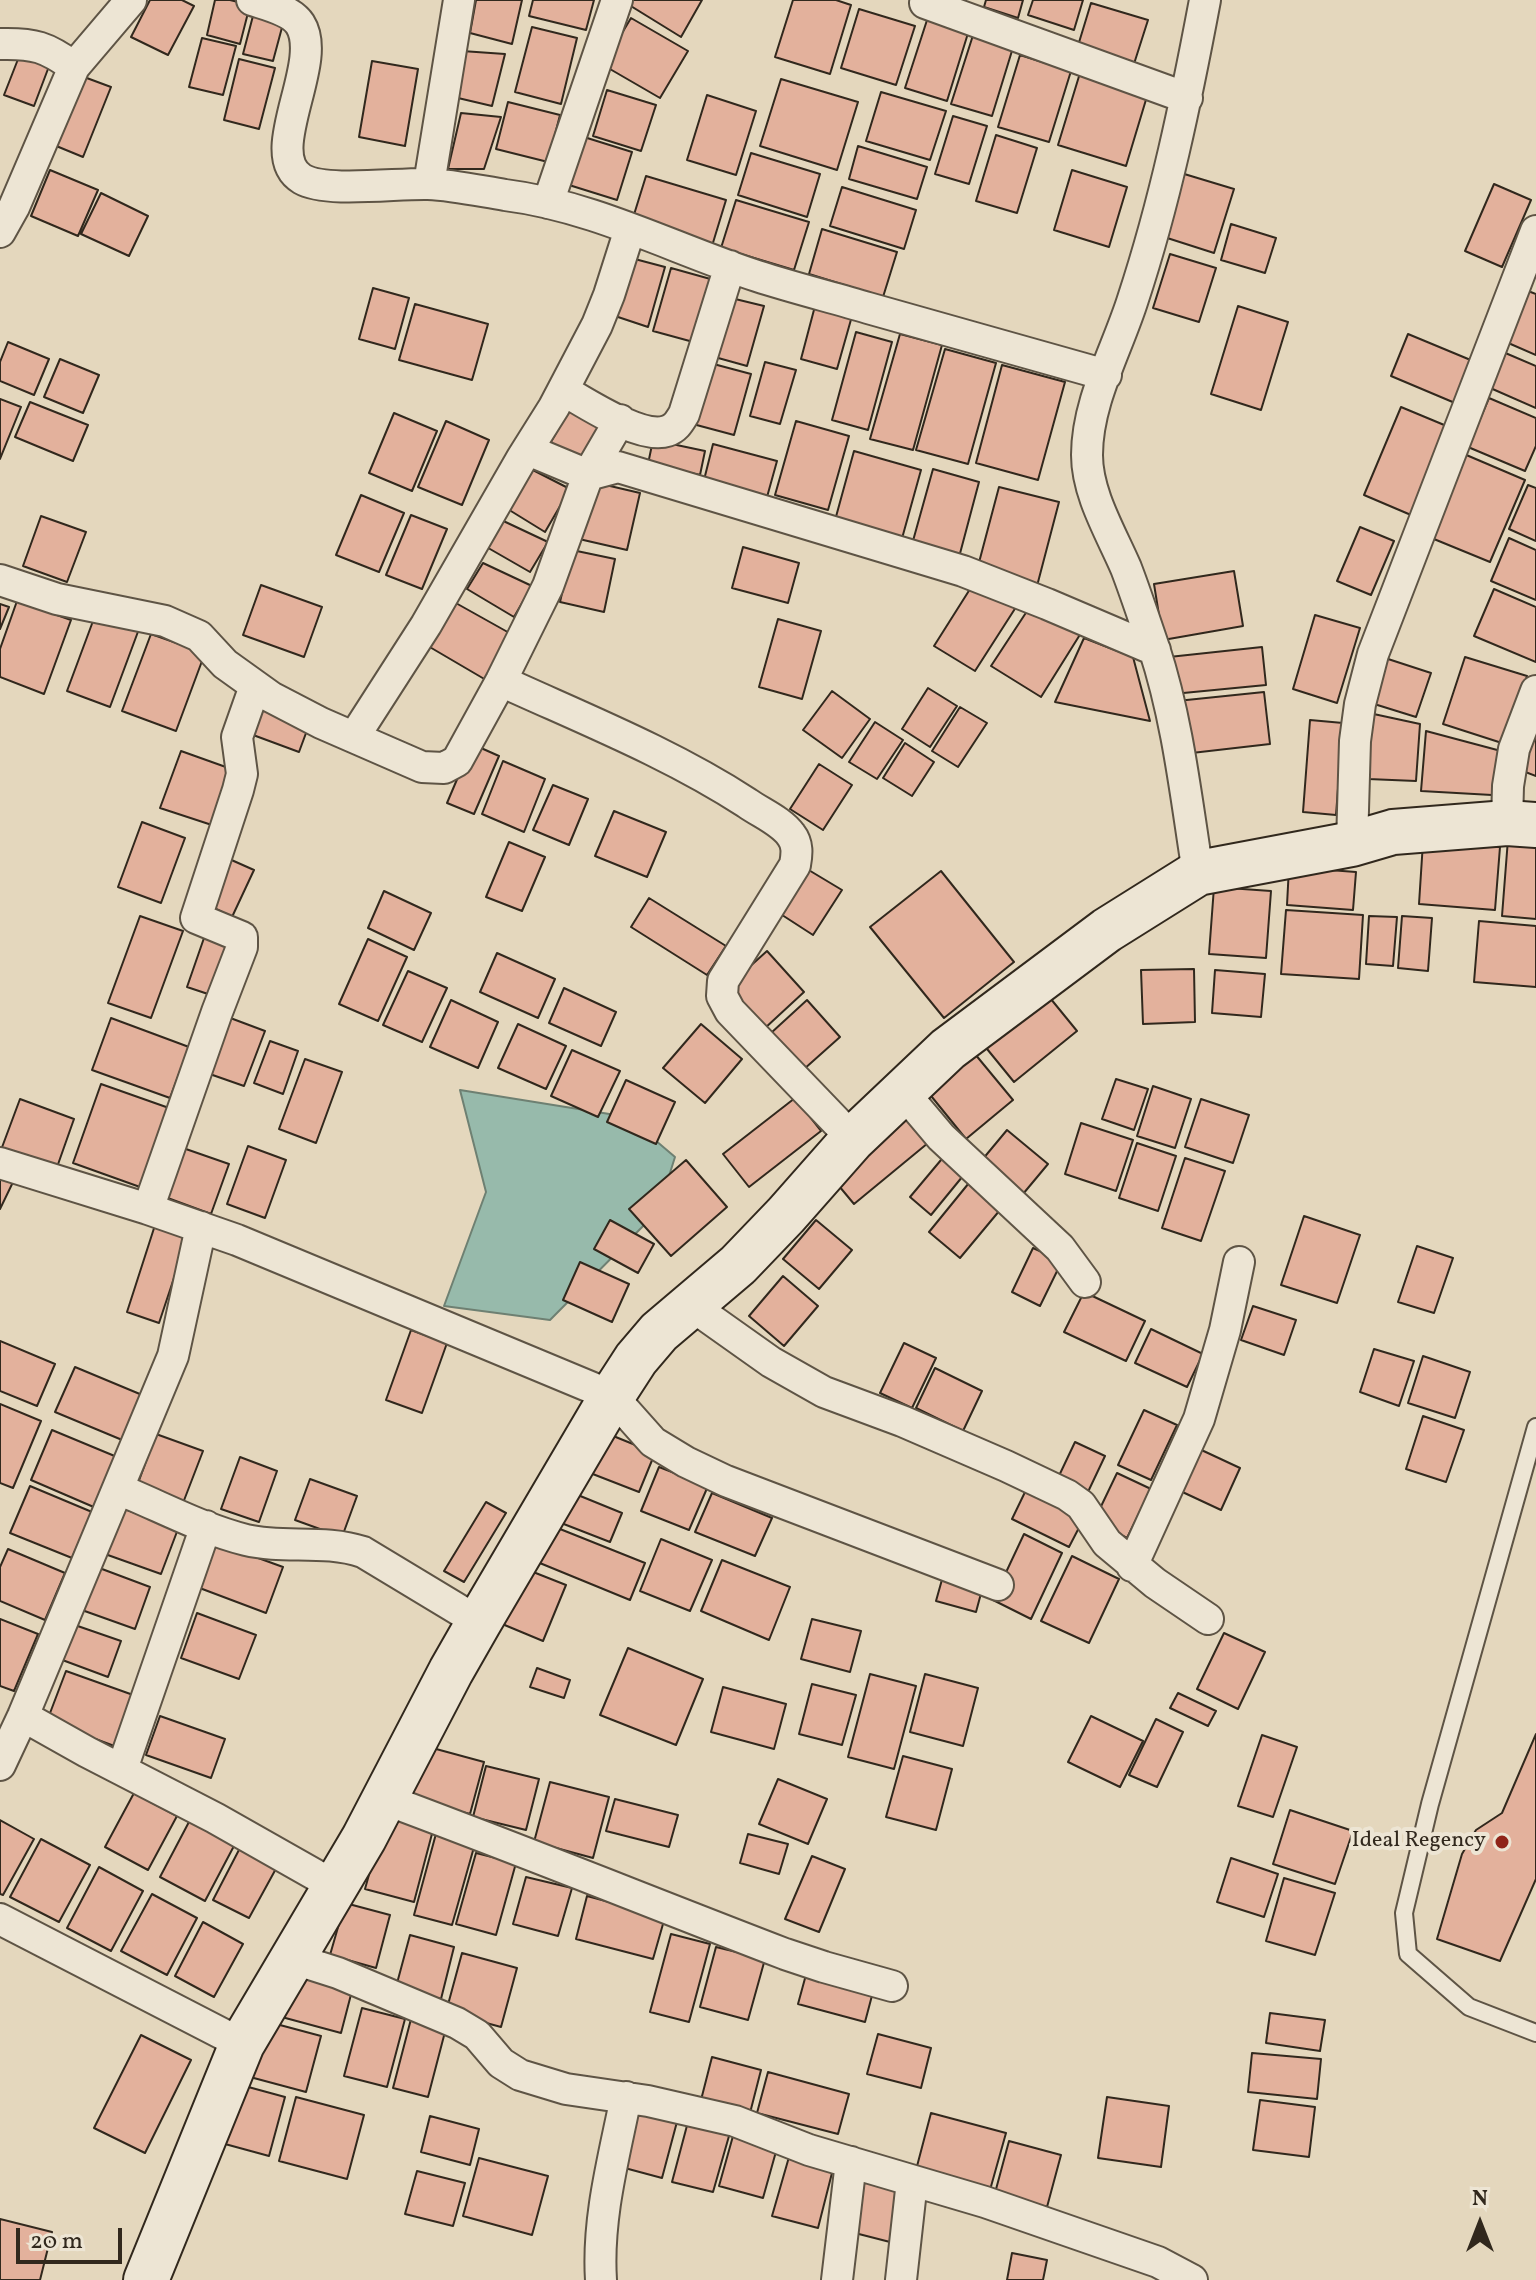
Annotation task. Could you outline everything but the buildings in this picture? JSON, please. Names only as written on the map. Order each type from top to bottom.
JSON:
[{"type":"main road","points":[[146,2280],[242,2044],[384,1799],[479,1622],[612,1396],[636,1359],[659,1332],[738,1265],[853,1139],[948,1049],[1107,930],[1198,873],[1352,844],[1393,832],[1522,824]]},
{"type":"street","points":[[0,232],[14,207],[74,67],[131,0]]},
{"type":"street","points":[[252,0],[285,11],[300,24],[305,41],[300,91],[288,137],[293,173],[304,181],[324,185],[429,184],[526,197],[591,214],[756,276],[1106,375]]},
{"type":"street","points":[[429,184],[459,0]]},
{"type":"street","points":[[548,203],[617,0]]},
{"type":"street","points":[[1198,873],[1173,714],[1155,650],[1127,571],[1095,497],[1087,458],[1090,420],[1133,300],[1157,217],[1187,98],[1205,0]]},
{"type":"street","points":[[925,3],[1187,98]]},
{"type":"street","points":[[0,44],[36,45],[53,52],[74,67]]},
{"type":"street","points":[[354,737],[426,625],[563,390],[601,315],[630,229]]},
{"type":"street","points":[[1352,844],[1355,741],[1360,704],[1373,654],[1536,231]]},
{"type":"street","points":[[563,390],[642,430],[658,433],[669,431],[684,414],[730,266]]},
{"type":"street","points":[[0,580],[57,599],[181,627],[199,636],[225,664],[255,686],[295,710],[422,767],[444,768],[457,761],[501,681],[548,586],[588,475],[620,420]]},
{"type":"street","points":[[528,450],[588,475],[618,467],[963,571],[1155,650]]},
{"type":"street","points":[[501,681],[636,742],[716,783],[784,828],[794,839],[797,853],[795,865],[732,964],[723,981],[722,996],[730,1011],[853,1139]]},
{"type":"street","points":[[148,1209],[242,947],[242,937],[196,918],[238,790],[242,774],[237,737],[255,686]]},
{"type":"street","points":[[1522,824],[1508,786],[1514,749],[1536,691]]},
{"type":"street","points":[[903,1092],[968,1164],[1060,1248],[1085,1282]]},
{"type":"street","points":[[0,1163],[201,1227],[612,1396],[653,1442],[686,1462],[726,1481],[998,1585]]},
{"type":"street","points":[[0,1765],[173,1356],[201,1227]]},
{"type":"street","points":[[1132,1566],[1199,1419],[1225,1330],[1239,1262]]},
{"type":"street","points":[[692,1306],[771,1362],[824,1392],[902,1421],[1067,1495],[1081,1505],[1107,1543],[1132,1566],[1208,1619]]},
{"type":"street","points":[[118,1489],[206,1526],[257,1542],[326,1544],[363,1552],[479,1622]]},
{"type":"street","points":[[122,1769],[206,1526]]},
{"type":"street","points":[[23,1716],[335,1886]]},
{"type":"street","points":[[384,1799],[785,1954],[892,1986]]},
{"type":"street","points":[[0,1919],[242,2044]]},
{"type":"street","points":[[291,1958],[338,1973],[457,2023],[477,2035],[501,2063],[520,2075],[566,2089],[626,2097],[735,2121],[809,2150],[985,2202],[1158,2262],[1192,2280]]},
{"type":"street","points":[[601,2280],[604,2202],[626,2097]]},
{"type":"street","points":[[837,2280],[851,2162]]},
{"type":"street","points":[[901,2280],[912,2181]]},
{"type":"lane","points":[[1536,1427],[1430,1804],[1404,1913],[1408,1954],[1469,2007],[1536,2033]]},
{"type":"shaded area","points":[[460,1090],[628,1117],[675,1157],[658,1211],[550,1320],[444,1306],[486,1192]]},
{"type":"place","name":"Ideal Regency","points":[[1502,1842]]}]
